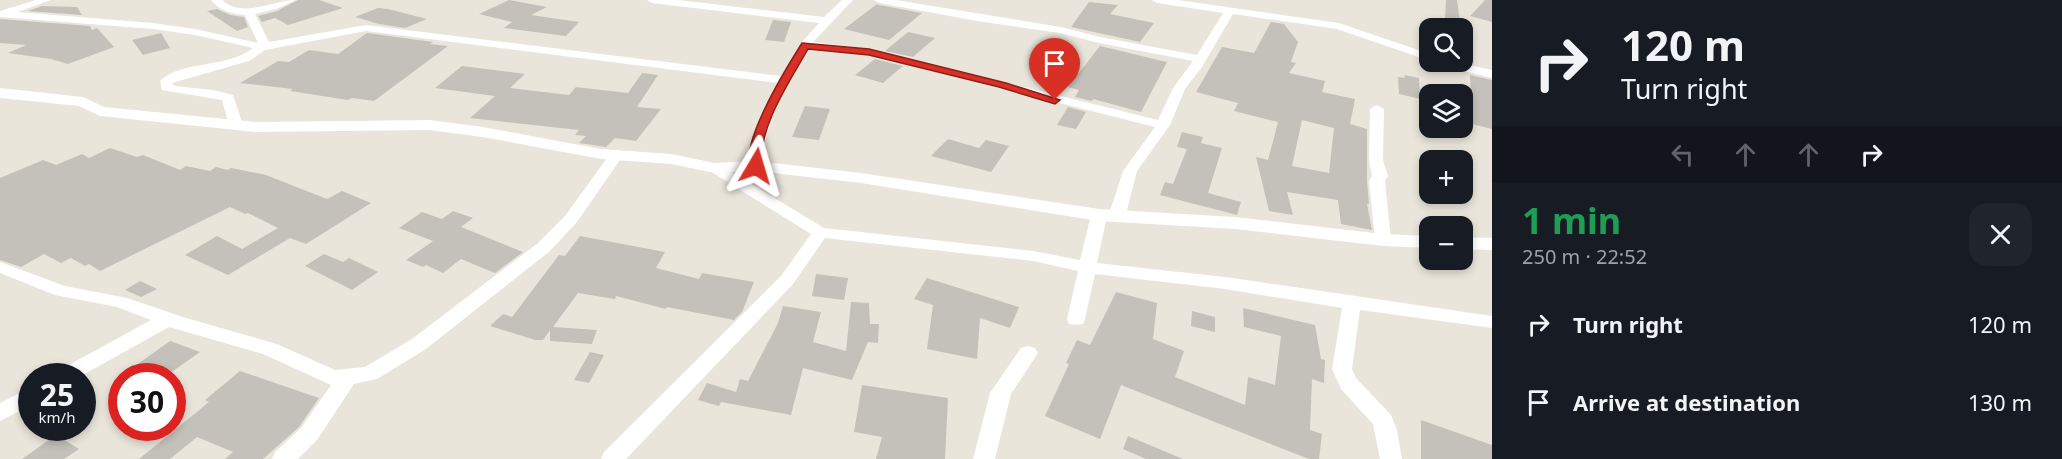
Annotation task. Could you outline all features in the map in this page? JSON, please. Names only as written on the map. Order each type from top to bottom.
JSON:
[{"type":"street","points":[[1,14],[46,0]]},
{"type":"street","points":[[216,0],[219,4],[234,10],[249,12],[291,0]]},
{"type":"street","points":[[652,0],[827,21]]},
{"type":"street","points":[[756,166],[754,152],[774,100],[805,45],[848,0]]},
{"type":"street","points":[[879,0],[1061,30],[1099,40],[1200,59]]},
{"type":"street","points":[[1157,0],[1339,26],[1419,54]]},
{"type":"street","points":[[1076,319],[1086,267],[1106,215],[1119,210],[1130,171],[1163,125],[1179,88],[1200,59],[1228,11]]},
{"type":"street","points":[[236,125],[228,98],[216,93],[173,90],[166,87],[166,81],[184,73],[235,62],[250,56],[262,47],[264,44],[249,12]]},
{"type":"street","points":[[1,14],[153,26],[195,32],[262,47],[366,28],[384,29],[450,36],[617,61],[786,80]]},
{"type":"street","points":[[805,45],[869,52],[1163,125]]},
{"type":"street","points":[[1473,69],[1492,74]]},
{"type":"street","points":[[0,93],[83,102],[100,111],[236,125],[339,128],[429,125],[483,132],[581,151],[671,159],[715,168],[756,166],[861,178],[1106,215],[1235,223],[1383,240],[1419,242]]},
{"type":"street","points":[[1377,109],[1376,160],[1380,176],[1377,181],[1383,240]]},
{"type":"street","points":[[0,267],[61,291],[120,302],[168,319],[270,348],[333,378],[369,374],[419,344],[544,247],[571,219],[616,154]]},
{"type":"street","points":[[715,168],[820,233],[1033,256],[1086,267],[1225,283],[1492,322]]},
{"type":"street","points":[[612,459],[787,280],[820,233]]},
{"type":"street","points":[[1473,243],[1492,244]]},
{"type":"street","points":[[1352,303],[1342,369],[1343,378],[1373,407],[1384,423],[1390,459]]},
{"type":"street","points":[[88,363],[168,319]]},
{"type":"street","points":[[984,459],[1001,393],[1028,353]]},
{"type":"street","points":[[283,459],[309,434],[347,378]]},
{"type":"street","points":[[0,413],[18,403]]},
{"type":"building","points":[[298,0],[319,0],[343,8],[288,25],[275,18],[262,22],[258,16],[277,11]]},
{"type":"building","points":[[509,0],[547,7],[531,15],[579,22],[566,36],[504,28],[512,22],[479,14]]},
{"type":"building","points":[[1446,0],[1457,0],[1460,18],[1445,18]]},
{"type":"building","points":[[1485,0],[1492,0],[1492,22],[1470,16]]},
{"type":"building","points":[[1089,2],[1118,5],[1110,14],[1154,23],[1140,42],[1071,27]]},
{"type":"building","points":[[877,4],[922,13],[889,40],[844,29]]},
{"type":"building","points":[[42,6],[77,7],[82,15],[28,11]]},
{"type":"building","points":[[378,8],[427,19],[405,28],[355,17]]},
{"type":"building","points":[[217,9],[230,15],[244,17],[248,27],[237,31],[207,11]]},
{"type":"building","points":[[0,19],[90,26],[92,30],[97,28],[114,47],[68,64],[51,59],[8,53],[26,45],[0,43]]},
{"type":"building","points":[[773,20],[791,22],[784,42],[765,40]]},
{"type":"building","points":[[1271,22],[1284,24],[1298,42],[1291,62],[1296,63],[1289,73],[1325,81],[1322,92],[1355,99],[1350,124],[1367,129],[1369,204],[1367,204],[1372,230],[1341,224],[1338,200],[1287,192],[1293,215],[1269,211],[1256,157],[1268,160],[1278,122],[1234,111],[1238,103],[1196,92],[1222,47],[1254,53]],"holes":[[[1302,120],[1334,128],[1329,173],[1292,166]]]},
{"type":"building","points":[[908,32],[935,38],[913,57],[885,51]]},
{"type":"building","points":[[161,33],[170,48],[143,55],[132,40]]},
{"type":"building","points":[[367,33],[448,46],[374,101],[352,98],[348,100],[290,91],[293,89],[240,83],[278,61],[289,62],[309,50],[338,54]]},
{"type":"building","points":[[1100,46],[1167,62],[1141,112],[1093,99],[1092,101],[1075,97],[1079,90],[1068,87]]},
{"type":"building","points":[[875,59],[903,66],[883,83],[855,75]]},
{"type":"building","points":[[462,66],[525,74],[510,88],[569,95],[576,87],[628,93],[642,73],[658,75],[637,107],[661,109],[636,141],[615,138],[606,147],[579,143],[586,136],[575,135],[579,130],[470,118],[495,96],[435,88]]},
{"type":"building","points":[[1404,75],[1419,78],[1419,99],[1399,94],[1398,77],[1405,78]]},
{"type":"building","points":[[1470,75],[1492,80],[1492,129],[1473,124],[1473,84],[1470,84]]},
{"type":"building","points":[[805,106],[830,109],[819,140],[792,137]]},
{"type":"building","points":[[1068,107],[1086,112],[1076,129],[1057,125]]},
{"type":"building","points":[[1182,132],[1203,137],[1201,143],[1222,148],[1208,193],[1241,202],[1237,215],[1160,195],[1165,182],[1173,184],[1187,149],[1177,147]]},
{"type":"building","points":[[948,139],[979,148],[986,140],[1009,146],[991,172],[931,156]]},
{"type":"building","points":[[110,148],[137,157],[143,155],[180,170],[186,166],[210,171],[216,167],[228,170],[231,168],[266,175],[327,199],[342,191],[371,203],[306,244],[290,238],[228,275],[185,255],[217,236],[242,249],[278,228],[230,207],[100,271],[89,264],[85,266],[71,258],[61,263],[44,254],[21,267],[0,260],[0,178],[43,160],[56,165],[82,154],[89,158]]},
{"type":"building","points":[[453,211],[473,218],[461,227],[523,252],[495,273],[461,259],[443,273],[426,265],[423,267],[406,260],[433,241],[399,228],[422,212],[442,219]]},
{"type":"building","points":[[580,236],[665,252],[656,268],[699,279],[702,273],[754,282],[742,312],[734,320],[667,307],[666,309],[616,296],[615,299],[578,293],[553,327],[597,330],[592,344],[550,341],[550,330],[543,340],[535,340],[490,326],[503,314],[512,317],[559,255],[565,256]]},
{"type":"building","points":[[324,254],[343,262],[349,258],[378,272],[352,290],[305,266]]},
{"type":"building","points":[[816,274],[848,278],[844,300],[812,296]]},
{"type":"building","points":[[927,278],[1019,307],[1010,328],[980,318],[977,359],[927,349],[933,305],[914,299]]},
{"type":"building","points":[[140,281],[157,289],[141,297],[125,290]]},
{"type":"building","points":[[1116,292],[1157,303],[1153,339],[1184,351],[1175,377],[1245,405],[1248,377],[1275,385],[1281,336],[1244,327],[1243,308],[1315,325],[1321,359],[1325,360],[1324,383],[1312,379],[1310,430],[1322,434],[1319,459],[1309,459],[1121,385],[1100,439],[1045,416],[1069,364],[1066,363],[1077,340],[1090,345]]},
{"type":"building","points":[[851,302],[869,303],[870,324],[879,324],[878,343],[868,342],[852,380],[803,368],[791,415],[721,402],[719,406],[698,400],[707,383],[736,392],[740,379],[748,381],[778,323],[783,306],[821,312],[813,342],[846,351]]},
{"type":"building","points":[[1192,311],[1215,317],[1215,332],[1191,326]]},
{"type":"building","points":[[170,341],[200,352],[184,363],[139,363]]},
{"type":"building","points":[[590,352],[604,355],[589,383],[574,380]]},
{"type":"building","points":[[240,371],[319,398],[299,427],[263,459],[225,459],[233,452],[197,437],[170,459],[139,459],[161,441],[186,441],[186,421],[209,402],[205,400]]},
{"type":"building","points":[[862,385],[948,398],[945,459],[876,459],[882,437],[854,432]]},
{"type":"building","points":[[1421,420],[1492,445],[1492,459],[1421,459]]},
{"type":"building","points":[[1128,436],[1183,459],[1146,459],[1123,449]]},
{"type":"building","points":[[48,441],[66,441],[79,449],[64,459],[22,459]]},
{"type":"route","points":[[756,166],[754,152],[762,129],[774,100],[797,63],[805,45],[869,52],[1055,100]]}]
